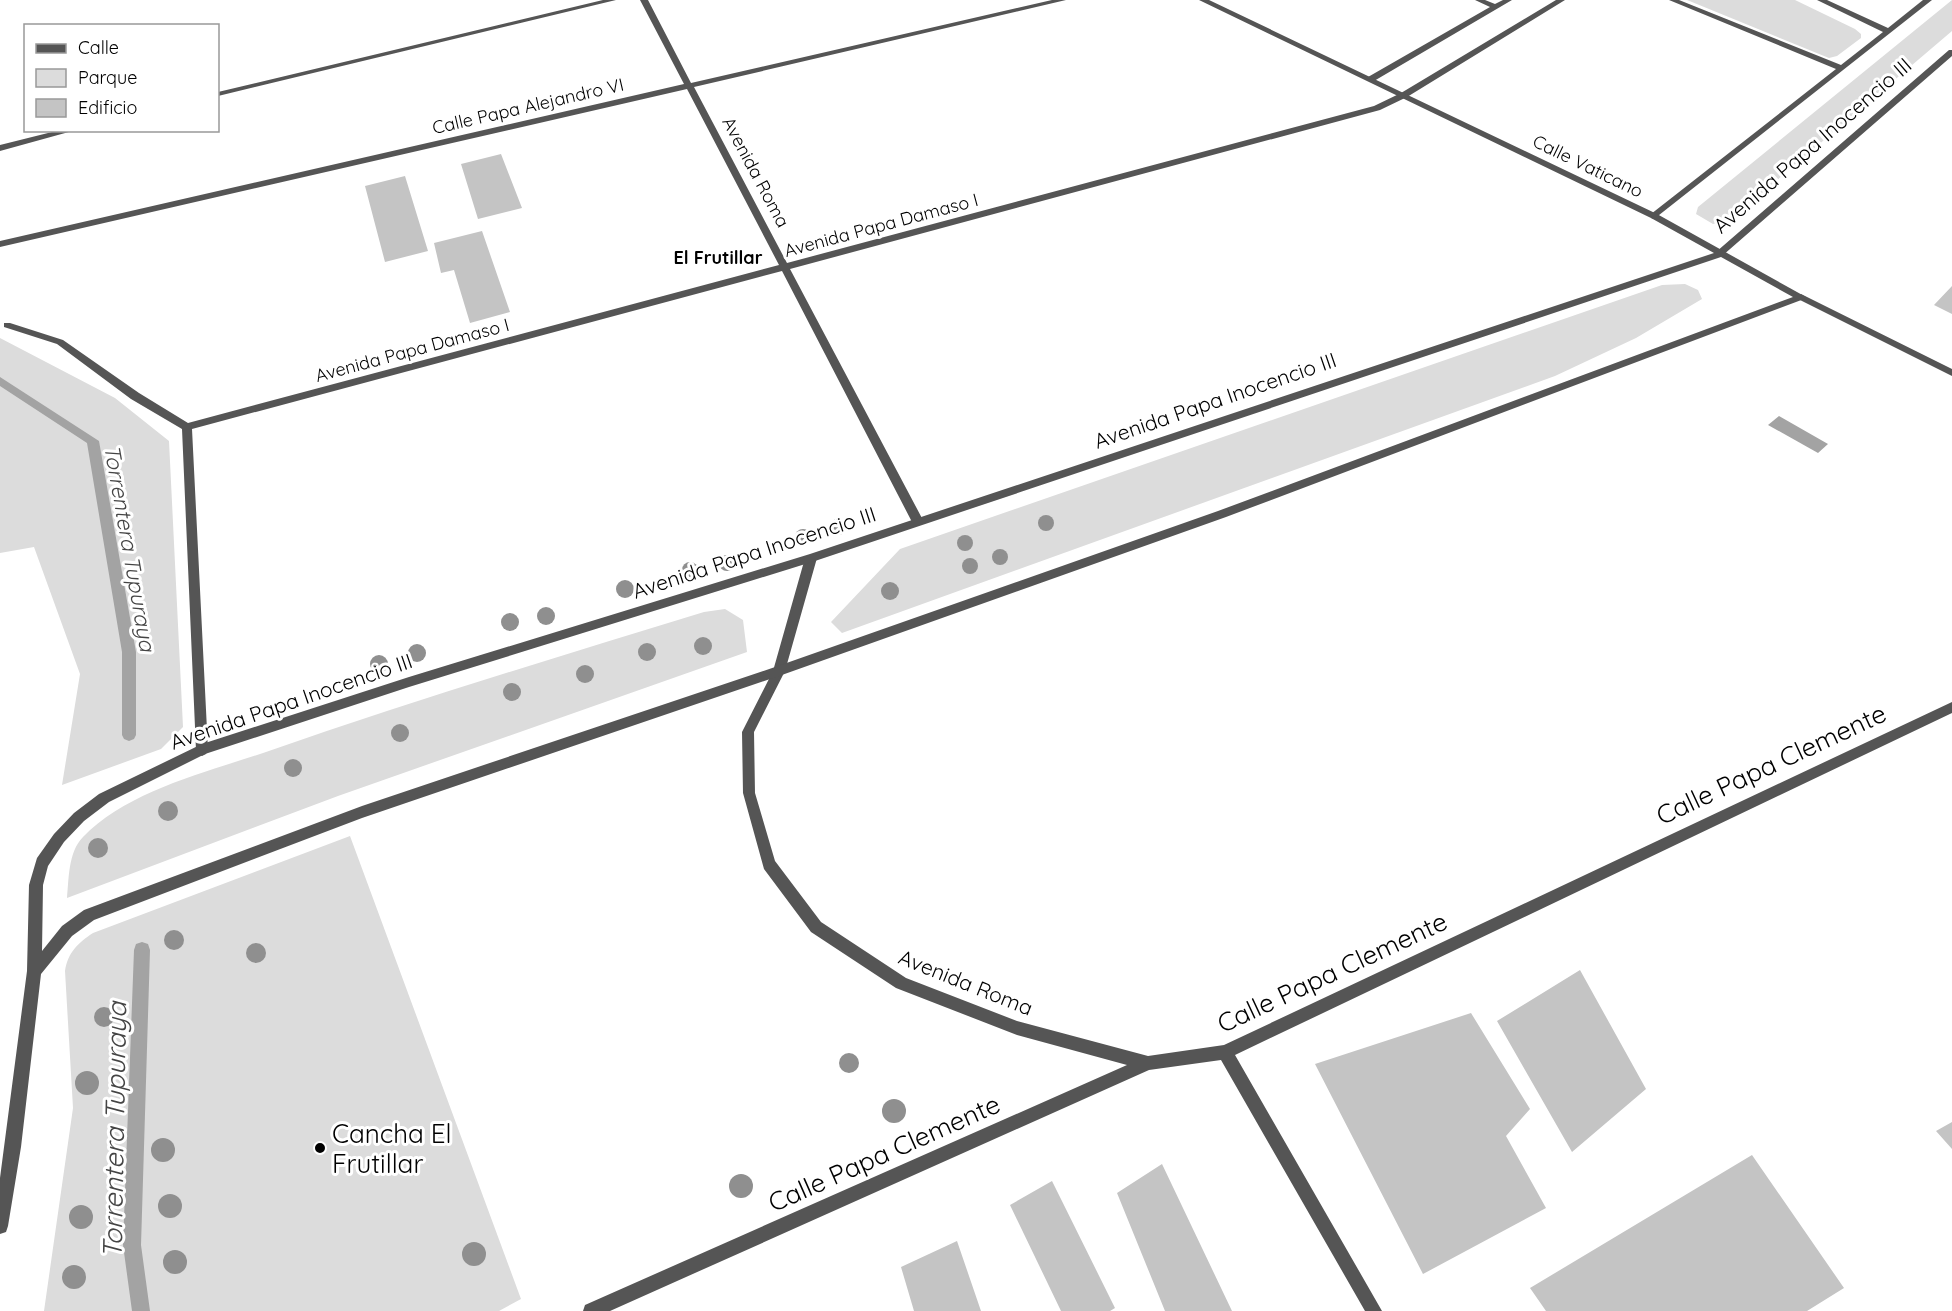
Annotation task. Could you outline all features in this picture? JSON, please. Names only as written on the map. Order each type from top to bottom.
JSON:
[{"type":"street","points":[[219,94],[612,0]]},
{"type":"street","name":"Avenida Roma","points":[[644,0],[918,522]]},
{"type":"street","name":"Calle Papa Alejandro VI","points":[[0,244],[1062,0]]},
{"type":"street","name":"Calle Vaticano","points":[[1203,0],[1654,216],[1719,254],[1952,373]]},
{"type":"street","points":[[1479,0],[1496,7]]},
{"type":"street","points":[[1371,79],[1508,0]]},
{"type":"street","name":"Avenida Papa Damaso I","points":[[188,427],[1377,108],[1404,95],[1561,0]]},
{"type":"street","points":[[1673,0],[1841,68]]},
{"type":"street","points":[[1821,0],[1888,31]]},
{"type":"street","name":"Avenida Papa Inocencio III","points":[[1654,216],[1928,0]]},
{"type":"street","name":"Avenida Papa Inocencio III","points":[[0,1226],[13,1147],[34,971],[36,885],[42,863],[59,838],[79,817],[104,798],[202,750],[409,682],[811,558],[1719,254],[1952,52]]},
{"type":"street","points":[[0,148],[64,132]]},
{"type":"street","points":[[34,971],[67,931],[89,915],[354,815],[779,671],[1222,514],[1801,297]]},
{"type":"street","points":[[6,325],[60,342],[135,396],[188,427],[202,750]]},
{"type":"street","name":"Avenida Roma","points":[[811,558],[779,671],[748,732],[749,793],[769,864],[816,927],[902,982],[1017,1028],[1148,1063]]},
{"type":"street","name":"Calle Papa Clemente","points":[[591,1311],[1148,1063],[1225,1052],[1952,707]]},
{"type":"street","points":[[1225,1052],[1374,1311]]},
{"type":"green space","points":[[1687,0],[1795,0],[1855,29],[1861,34],[1861,38],[1837,56],[1829,58]]},
{"type":"green space","points":[[1952,0],[1952,31],[1728,222],[1713,224],[1696,214],[1698,207]]},
{"type":"green space","points":[[1685,284],[1698,290],[1702,299],[1636,338],[1555,376],[842,633],[831,622],[900,549],[1662,285]]},
{"type":"green space","points":[[0,338],[115,398],[169,441],[183,727],[161,749],[62,785],[80,674],[34,547],[0,553]]},
{"type":"green space","points":[[725,609],[743,620],[747,652],[338,796],[67,898],[70,866],[78,843],[101,821],[145,795],[194,776],[430,697],[704,612]]},
{"type":"green space","points":[[350,836],[521,1299],[499,1311],[44,1311],[73,1108],[65,971],[71,953],[78,944],[93,933]]},
{"type":"shaded area","points":[[1779,416],[1828,444],[1818,453],[1768,425]]},
{"type":"building","points":[[501,154],[522,208],[478,219],[461,164]]},
{"type":"building","points":[[405,176],[428,251],[385,262],[365,186]]},
{"type":"building","points":[[482,231],[510,312],[470,323],[454,270],[441,273],[434,243]]},
{"type":"building","points":[[1952,286],[1952,314],[1934,305]]},
{"type":"building","points":[[1580,970],[1646,1089],[1572,1152],[1497,1021]]},
{"type":"building","points":[[1471,1013],[1530,1109],[1506,1136],[1546,1208],[1423,1274],[1315,1064]]},
{"type":"building","points":[[1952,1122],[1952,1149],[1936,1131]]},
{"type":"building","points":[[1752,1155],[1844,1288],[1807,1311],[1546,1311],[1530,1288]]},
{"type":"building","points":[[1162,1164],[1232,1311],[1165,1311],[1117,1193]]},
{"type":"building","points":[[1052,1181],[1115,1308],[1110,1311],[1061,1311],[1010,1205]]},
{"type":"building","points":[[957,1241],[981,1311],[914,1311],[901,1267]]},
{"type":"waterway","name":"Torrentera Tupuraya","points":[[0,381],[93,441],[129,652],[129,735]]},
{"type":"waterway","name":"Torrentera Tupuraya","points":[[141,1311],[132,1245],[142,950]]},
{"type":"place","name":"Cancha El Frutillar","points":[[320,1148]]},
{"type":"district","name":"El Frutillar","points":[[718,257]]}]
